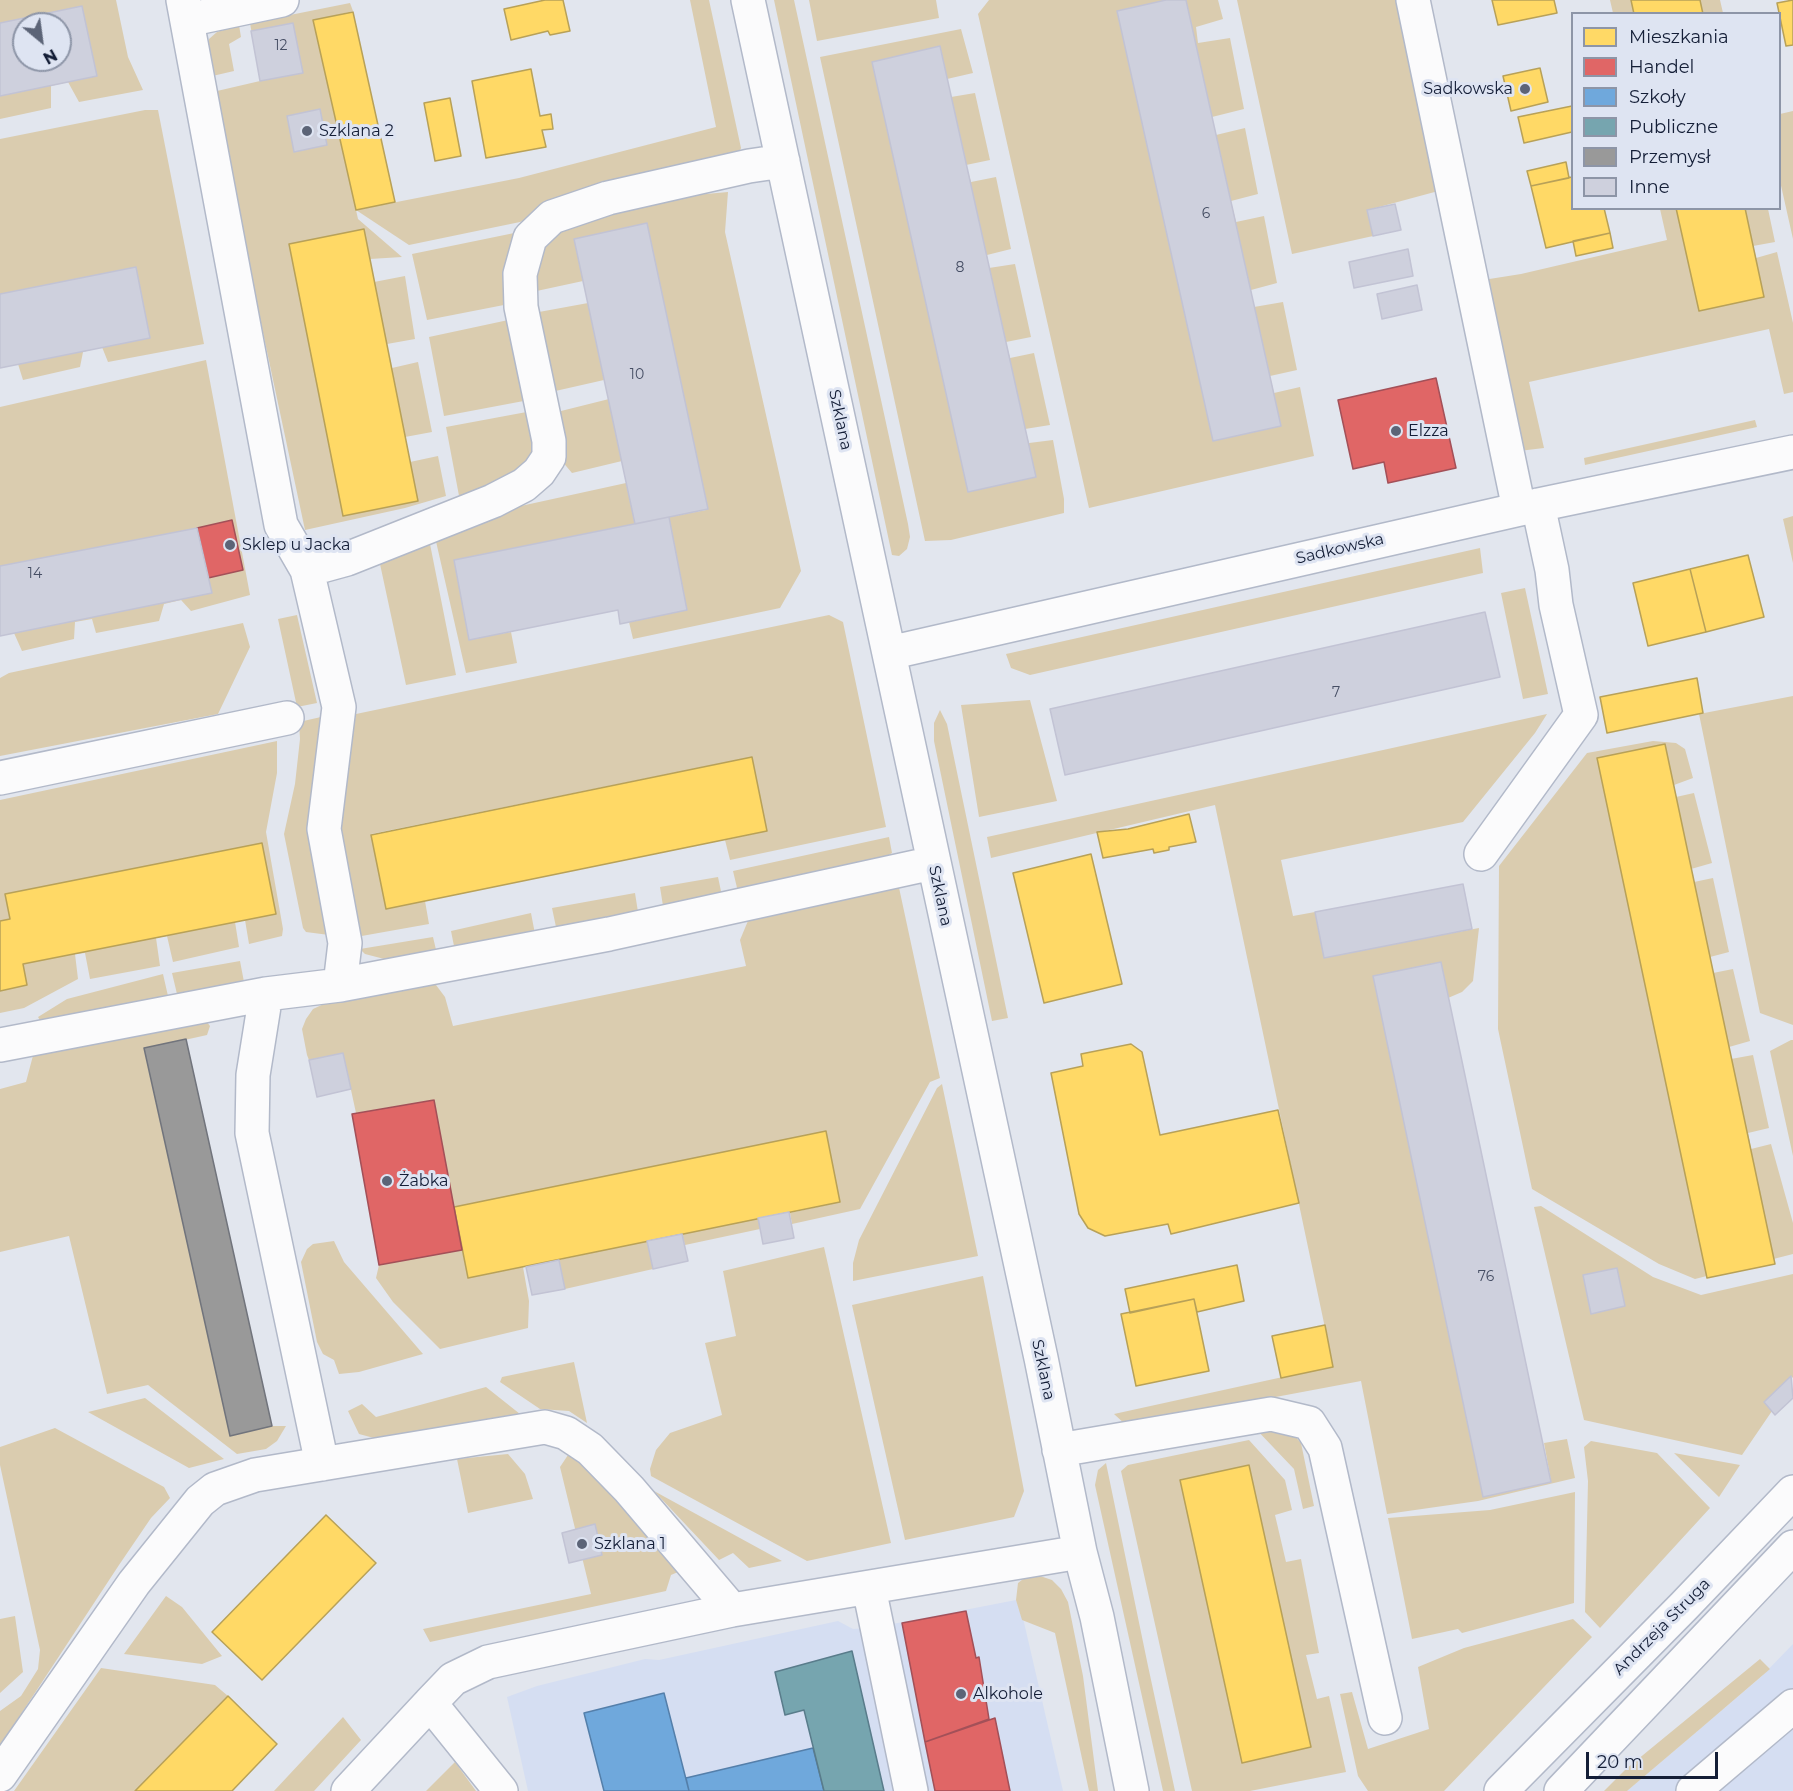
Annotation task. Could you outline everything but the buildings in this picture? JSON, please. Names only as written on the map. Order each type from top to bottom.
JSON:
[{"type":"street","points":[[282,0],[184,10],[281,525],[307,570],[339,707],[324,829],[345,943],[340,985]]},
{"type":"street","name":"Szklana","points":[[748,0],[1080,1552],[1097,1617],[1132,1791]]},
{"type":"street","points":[[1413,0],[1528,507],[1552,570],[1556,605],[1581,715],[1481,854]]},
{"type":"street","points":[[307,570],[347,559],[493,501],[524,485],[539,472],[549,457],[549,441],[521,307],[520,274],[530,238],[552,217],[608,198],[740,168],[783,161]]},
{"type":"street","name":"Sadkowska","points":[[889,653],[1528,507],[1793,452]]},
{"type":"street","points":[[0,778],[287,718]]},
{"type":"street","points":[[0,1045],[266,994],[340,985],[609,934],[933,863]]},
{"type":"street","points":[[266,994],[253,1075],[252,1133],[322,1464]]},
{"type":"street","points":[[1059,1450],[1271,1414],[1309,1423],[1325,1448],[1385,1718]]},
{"type":"street","points":[[0,1775],[134,1583],[200,1501],[215,1489],[255,1475],[544,1426],[566,1433],[590,1449],[629,1489],[732,1610]]},
{"type":"street","name":"Andrzeja Struga","points":[[1501,1791],[1793,1492]]},
{"type":"street","points":[[1561,1791],[1793,1547]]},
{"type":"street","points":[[348,1791],[453,1678],[488,1662],[732,1610],[1080,1552]]},
{"type":"street","points":[[869,1588],[911,1791]]},
{"type":"street","points":[[430,1703],[501,1791]]},
{"type":"street","points":[[1693,1791],[1793,1706]]},
{"type":"street","name":"Andrzeja Struga","points":[[1514,1791],[1530,1761]]},
{"type":"shaded area","points":[[0,0],[116,0],[128,57],[143,90],[79,102],[68,82],[51,86],[51,108],[0,119]]},
{"type":"shaded area","points":[[690,0],[709,0],[741,148],[738,156],[559,206],[520,222],[409,245],[356,210],[519,178],[716,127]]},
{"type":"shaded area","points":[[774,0],[794,0],[908,524],[910,537],[907,549],[899,556],[892,555]]},
{"type":"shaded area","points":[[809,0],[936,0],[939,18],[817,41]]},
{"type":"shaded area","points":[[989,0],[1218,0],[1223,19],[1196,27],[1198,43],[1230,38],[1244,109],[1212,117],[1216,135],[1245,128],[1258,194],[1231,201],[1236,222],[1264,216],[1277,283],[1251,290],[1254,307],[1283,302],[1297,370],[1270,376],[1274,393],[1300,387],[1314,456],[1089,508],[978,14]]},
{"type":"shaded area","points":[[1237,0],[1399,0],[1442,190],[1368,210],[1373,236],[1292,254]]},
{"type":"shaded area","points":[[1610,0],[1720,0],[1723,12],[1613,12]]},
{"type":"shaded area","points":[[350,3],[353,11],[313,21],[358,219],[402,257],[370,259],[364,229],[289,244],[343,516],[417,501],[410,462],[438,456],[446,496],[405,508],[305,530],[242,234],[217,91],[260,81],[250,23]]},
{"type":"shaded area","points":[[239,25],[241,37],[229,44],[234,71],[208,77],[206,53],[209,39],[217,32]]},
{"type":"shaded area","points":[[961,29],[973,73],[947,79],[951,97],[975,93],[990,160],[966,165],[971,182],[996,177],[1011,249],[987,255],[989,268],[1015,264],[1031,337],[1006,342],[1010,358],[1034,353],[1050,425],[1025,429],[1029,443],[1053,440],[1064,499],[1064,513],[951,540],[925,541],[820,57]]},
{"type":"shaded area","points":[[145,110],[158,110],[204,344],[108,362],[102,347],[83,352],[80,367],[23,380],[18,364],[0,368],[0,139]]},
{"type":"shaded area","points":[[1793,111],[1793,239],[1781,185],[1781,114]]},
{"type":"shaded area","points":[[728,192],[725,232],[801,571],[780,608],[633,639],[629,622],[687,610],[669,517],[706,510],[647,224],[574,239],[583,281],[532,292],[545,240],[557,226],[684,196]]},
{"type":"shaded area","points":[[1660,210],[1768,210],[1775,242],[1753,246],[1756,258],[1777,252],[1793,323],[1793,392],[1784,394],[1769,329],[1529,382],[1544,448],[1519,451],[1483,280],[1521,274],[1667,240]]},
{"type":"shaded area","points":[[524,231],[509,304],[427,320],[412,254]]},
{"type":"shaded area","points":[[405,276],[415,339],[387,344],[374,282]]},
{"type":"shaded area","points":[[588,303],[604,380],[551,392],[535,318],[539,312]]},
{"type":"shaded area","points":[[513,319],[529,400],[444,416],[429,337]]},
{"type":"shaded area","points":[[206,360],[250,595],[191,611],[181,600],[164,604],[159,621],[96,633],[92,619],[75,622],[74,639],[22,651],[14,633],[0,635],[0,407]]},
{"type":"shaded area","points":[[418,362],[432,432],[405,437],[392,368]]},
{"type":"shaded area","points":[[609,399],[622,461],[572,473],[561,460],[558,417],[561,411]]},
{"type":"shaded area","points":[[532,411],[537,450],[532,463],[460,501],[446,427]]},
{"type":"shaded area","points":[[1755,420],[1757,427],[1585,465],[1584,458]]},
{"type":"shaded area","points":[[626,483],[635,524],[454,560],[469,639],[511,632],[517,663],[466,673],[435,537],[507,509]]},
{"type":"shaded area","points":[[1793,516],[1793,563],[1783,519]]},
{"type":"shaded area","points":[[429,539],[456,675],[406,685],[380,564],[394,551]]},
{"type":"shaded area","points":[[1480,548],[1483,573],[1030,675],[1011,668],[1006,654]]},
{"type":"shaded area","points":[[1525,588],[1548,694],[1523,699],[1501,593]]},
{"type":"shaded area","points":[[297,615],[317,703],[297,707],[278,619]]},
{"type":"shaded area","points":[[829,615],[843,622],[886,827],[730,860],[725,840],[767,831],[752,757],[371,834],[386,909],[425,901],[429,924],[356,937],[341,836],[342,799],[356,714]]},
{"type":"shaded area","points":[[243,623],[250,647],[218,714],[0,756],[0,678],[9,673]]},
{"type":"shaded area","points":[[1793,696],[1793,1025],[1760,1013],[1699,714]]},
{"type":"shaded area","points":[[1030,700],[1057,801],[979,817],[961,705]]},
{"type":"shaded area","points":[[940,710],[947,724],[1008,1018],[992,1021],[934,741],[934,723]]},
{"type":"shaded area","points":[[1547,714],[1535,733],[1463,822],[1281,860],[1293,916],[1315,912],[1324,957],[1479,928],[1473,981],[1462,992],[1448,998],[1440,962],[1374,976],[1484,1496],[1551,1481],[1544,1443],[1567,1439],[1575,1478],[1478,1501],[1387,1514],[1361,1381],[1126,1425],[1114,1414],[1333,1366],[1215,805],[991,858],[987,837]]},
{"type":"shaded area","points":[[321,717],[329,935],[306,932],[303,928],[284,834],[295,784],[300,739],[299,722]]},
{"type":"shaded area","points":[[277,741],[277,773],[266,832],[283,929],[282,936],[249,944],[245,920],[235,922],[239,947],[173,962],[167,936],[156,938],[160,966],[90,979],[85,953],[75,954],[78,979],[24,1008],[0,1013],[0,800]]},
{"type":"shaded area","points":[[1653,741],[1676,743],[1685,749],[1693,778],[1674,785],[1676,797],[1694,793],[1712,863],[1691,869],[1694,882],[1713,878],[1729,952],[1710,957],[1713,973],[1733,969],[1750,1041],[1729,1047],[1731,1059],[1753,1055],[1769,1128],[1748,1133],[1751,1149],[1771,1144],[1793,1223],[1793,1254],[1695,1279],[1659,1264],[1532,1189],[1498,1029],[1499,866],[1587,753]]},
{"type":"shaded area","points":[[889,837],[892,853],[877,862],[738,892],[733,871]]},
{"type":"shaded area","points":[[718,877],[722,896],[663,906],[660,887]]},
{"type":"shaded area","points":[[898,883],[940,1078],[930,1082],[860,1209],[792,1224],[790,1213],[840,1202],[825,1132],[454,1207],[434,1100],[356,1113],[343,1053],[309,1060],[307,1055],[302,1029],[313,1009],[326,1003],[433,981],[445,997],[453,1026],[746,966],[740,940],[750,916]]},
{"type":"shaded area","points":[[635,893],[638,912],[556,927],[552,908]]},
{"type":"shaded area","points":[[531,913],[535,934],[455,951],[451,931]]},
{"type":"shaded area","points":[[433,937],[437,954],[392,961],[365,954],[360,949]]},
{"type":"shaded area","points":[[240,961],[244,982],[177,994],[172,973]]},
{"type":"shaded area","points":[[163,974],[168,996],[41,1022],[38,1017],[67,999]]},
{"type":"shaded area","points":[[203,1017],[210,1026],[207,1035],[144,1049],[230,1435],[272,1426],[286,1426],[277,1441],[266,1449],[237,1454],[148,1385],[107,1394],[69,1236],[0,1252],[0,1089],[26,1082],[35,1048]]},
{"type":"shaded area","points":[[1793,1040],[1793,1156],[1770,1051]]},
{"type":"shaded area","points":[[942,1084],[978,1256],[853,1281],[853,1263],[859,1240],[937,1088]]},
{"type":"shaded area","points":[[1541,1206],[1653,1277],[1701,1295],[1793,1274],[1793,1378],[1791,1376],[1764,1402],[1772,1411],[1742,1455],[1584,1420],[1534,1207]]},
{"type":"shaded area","points":[[758,1218],[760,1229],[685,1245],[682,1234]]},
{"type":"shaded area","points":[[334,1241],[344,1262],[423,1354],[359,1372],[339,1374],[334,1360],[323,1354],[317,1342],[301,1262],[307,1249],[313,1244]]},
{"type":"shaded area","points":[[647,1241],[653,1269],[565,1289],[559,1260]]},
{"type":"shaded area","points":[[824,1247],[891,1543],[807,1561],[651,1476],[650,1469],[656,1450],[670,1433],[722,1415],[705,1343],[736,1336],[723,1271]]},
{"type":"shaded area","points":[[462,1250],[468,1278],[523,1267],[529,1301],[528,1328],[440,1349],[393,1302],[376,1278],[379,1265]]},
{"type":"shaded area","points":[[983,1276],[1024,1491],[1014,1517],[905,1540],[852,1305]]},
{"type":"shaded area","points":[[574,1362],[587,1423],[569,1411],[540,1409],[500,1382],[502,1377]]},
{"type":"shaded area","points":[[486,1387],[520,1414],[374,1438],[359,1434],[348,1411],[362,1404],[376,1417]]},
{"type":"shaded area","points":[[145,1398],[224,1459],[189,1468],[88,1412]]},
{"type":"shaded area","points":[[1253,1426],[1294,1435],[1301,1443],[1314,1506],[1303,1509],[1294,1469]]},
{"type":"shaded area","points":[[55,1428],[164,1487],[170,1498],[151,1518],[0,1746],[0,1711],[21,1696],[38,1669],[40,1650],[0,1465],[0,1447]]},
{"type":"shaded area","points":[[1249,1440],[1285,1480],[1292,1510],[1275,1515],[1286,1562],[1301,1559],[1319,1653],[1306,1655],[1317,1699],[1329,1696],[1346,1772],[1250,1791],[1192,1791],[1121,1471],[1128,1465]]},
{"type":"shaded area","points":[[1591,1441],[1657,1453],[1710,1508],[1600,1628],[1585,1612],[1588,1481],[1584,1447]]},
{"type":"shaded area","points":[[570,1452],[685,1569],[671,1575],[666,1591],[430,1642],[423,1629],[591,1594],[560,1467]]},
{"type":"shaded area","points":[[1674,1453],[1740,1465],[1719,1497]]},
{"type":"shaded area","points":[[508,1454],[525,1474],[533,1499],[468,1513],[457,1459]]},
{"type":"shaded area","points":[[1106,1463],[1175,1791],[1163,1791],[1095,1485],[1098,1470]]},
{"type":"shaded area","points":[[654,1491],[782,1561],[749,1568],[733,1553],[719,1560]]},
{"type":"shaded area","points":[[1575,1492],[1574,1603],[1462,1633],[1458,1629],[1412,1639],[1388,1518],[1490,1510]]},
{"type":"shaded area","points":[[1037,1575],[1052,1580],[1061,1589],[1068,1602],[1083,1676],[1098,1791],[1089,1791],[1055,1633],[1022,1620],[1016,1600],[1018,1583],[1027,1576]]},
{"type":"shaded area","points":[[166,1596],[182,1607],[222,1656],[202,1664],[124,1654]]},
{"type":"shaded area","points":[[1016,1600],[1023,1618],[1063,1791],[528,1791],[507,1697],[537,1686],[645,1659],[659,1660],[838,1621],[853,1629],[877,1627]]},
{"type":"shaded area","points":[[15,1616],[23,1672],[0,1693],[0,1619]]},
{"type":"shaded area","points":[[1573,1619],[1592,1637],[1444,1791],[1368,1791],[1358,1776],[1340,1694],[1352,1692],[1368,1749],[1429,1729],[1418,1667],[1464,1648]]},
{"type":"shaded area","points":[[1793,1644],[1793,1791],[1627,1791],[1761,1677]]},
{"type":"shaded area","points":[[1760,1659],[1770,1669],[1627,1791],[1604,1791],[1626,1769]]},
{"type":"shaded area","points":[[101,1668],[215,1685],[228,1696],[135,1791],[14,1791]]},
{"type":"shaded area","points":[[343,1717],[361,1740],[314,1791],[274,1791]]},
{"type":"shaded area","points":[[455,1762],[476,1791],[426,1791]]},
{"type":"place","name":"Sadkowska","points":[[1525,89]]},
{"type":"place","name":"Szklana 2","points":[[307,131]]},
{"type":"place","name":"Elzza","points":[[1396,431]]},
{"type":"place","name":"Sklep u Jacka","points":[[230,545]]},
{"type":"place","name":"Żabka","points":[[387,1181]]},
{"type":"place","name":"Szklana 1","points":[[582,1544]]},
{"type":"place","name":"Alkohole","points":[[961,1694]]}]
